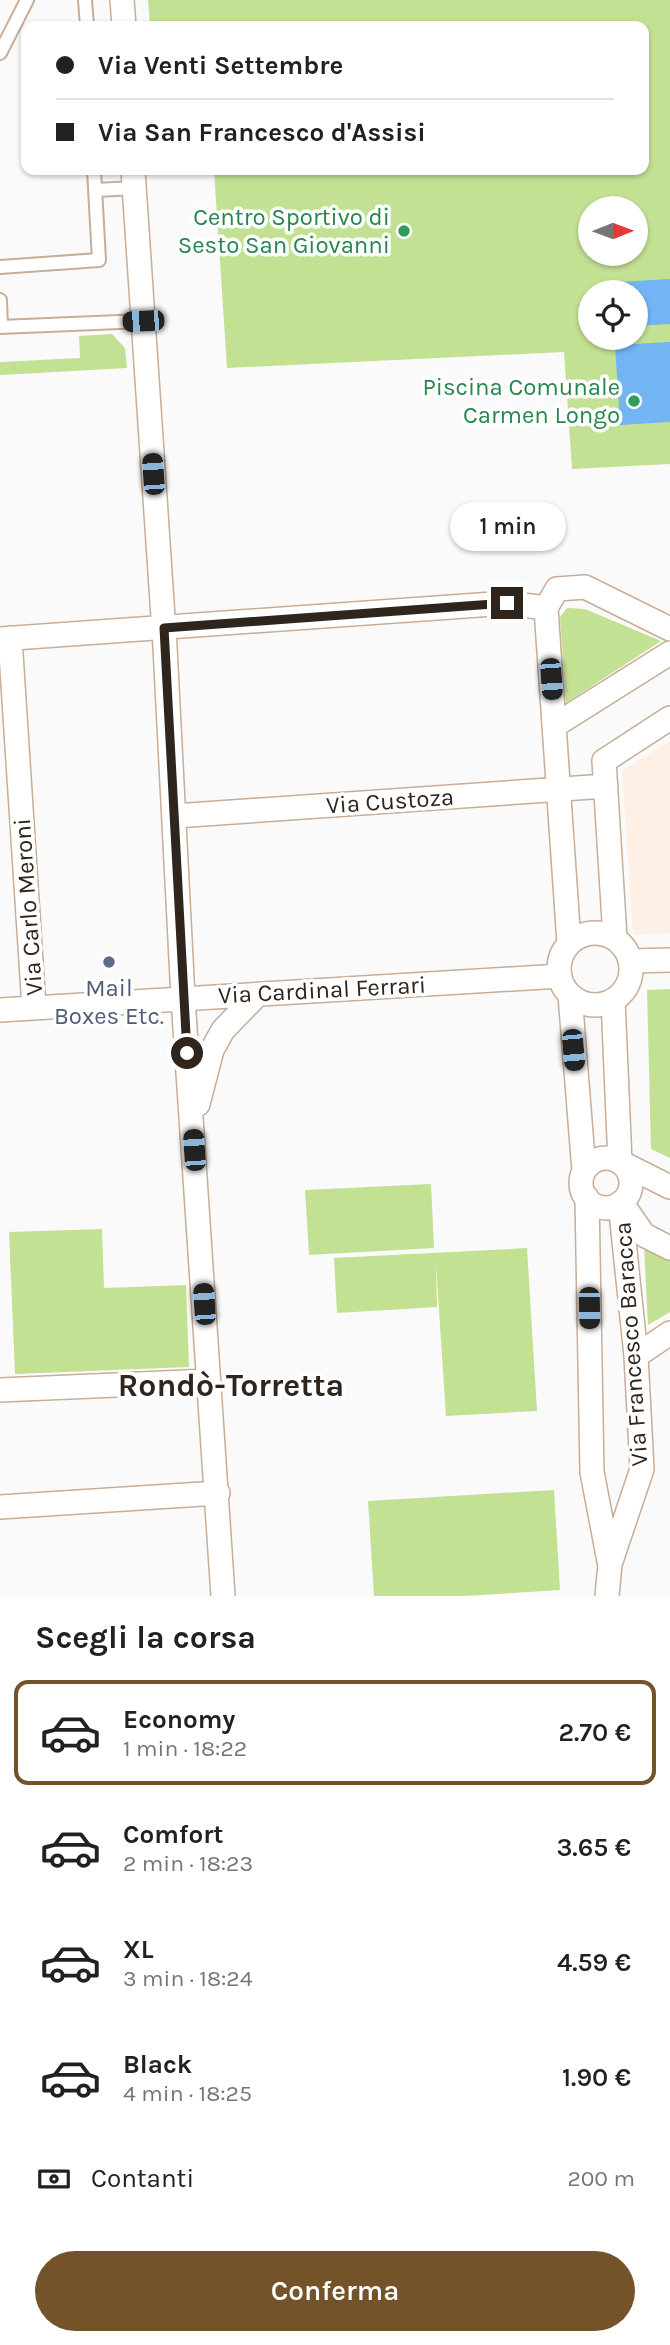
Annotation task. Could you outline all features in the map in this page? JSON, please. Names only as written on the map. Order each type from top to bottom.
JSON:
[{"type":"street","points":[[122,0],[124,21]]},
{"type":"street","points":[[133,179],[164,628],[183,998],[223,1596]]},
{"type":"street","points":[[613,1000],[621,1163],[628,1172],[631,1183],[628,1194],[621,1203],[602,1208],[593,1205],[586,1198],[581,1185],[584,1171],[565,985],[559,964],[569,943],[546,608],[557,589],[585,587],[670,629]]},
{"type":"street","points":[[5,639],[507,603],[546,608]]},
{"type":"street","name":"Via Carlo Meroni","points":[[5,639],[34,1008]]},
{"type":"street","points":[[554,726],[670,653]]},
{"type":"street","points":[[615,938],[604,761],[670,718]]},
{"type":"street","name":"Via Custoza","points":[[175,816],[606,786]]},
{"type":"street","points":[[565,985],[591,1005],[613,1000],[628,984],[631,961],[628,952],[615,938],[604,933],[592,932],[569,943]]},
{"type":"street","points":[[631,961],[670,960]]},
{"type":"street","name":"Via Cardinal Ferrari","points":[[0,1010],[183,998],[565,985]]},
{"type":"street","points":[[193,1124],[212,1050],[223,1030],[256,996]]},
{"type":"street","points":[[584,1171],[590,1163],[600,1158],[611,1158],[670,1187]]},
{"type":"street","name":"Via Francesco Baracca","points":[[586,1198],[592,1472],[610,1564]]},
{"type":"street","points":[[621,1203],[644,1235],[670,1248]]},
{"type":"street","name":"Via Francesco Baracca","points":[[607,1596],[610,1564],[642,1469],[636,1356],[621,1203]]},
{"type":"street","points":[[636,1356],[670,1333]]},
{"type":"street","points":[[0,1390],[209,1381]]},
{"type":"street","points":[[0,1507],[218,1493]]},
{"type":"lane","points":[[0,53],[27,0]]},
{"type":"lane","points":[[85,0],[86,21]]},
{"type":"lane","points":[[0,267],[99,260],[94,175]]},
{"type":"lane","points":[[96,190],[133,179]]},
{"type":"lane","points":[[0,300],[1,327],[143,321]]},
{"type":"shaded area","points":[[670,741],[670,933],[633,935],[622,771]]},
{"type":"green space","name":"Centro Sportivo di Sesto San Giovanni","points":[[148,0],[670,0],[670,464],[572,469],[564,352],[227,368],[214,175],[649,175],[649,21],[150,21]]},
{"type":"green space","points":[[112,334],[125,348],[127,368],[0,375],[0,362],[80,358],[79,336]]},
{"type":"green space","points":[[567,608],[585,609],[661,641],[566,703],[560,617]]},
{"type":"green space","points":[[670,989],[670,1158],[651,1149],[647,990]]},
{"type":"green space","points":[[431,1184],[434,1248],[309,1255],[305,1190]]},
{"type":"green space","points":[[102,1229],[104,1288],[186,1285],[189,1367],[15,1374],[9,1232]]},
{"type":"green space","points":[[644,1246],[670,1261],[670,1312],[648,1325]]},
{"type":"green space","points":[[527,1248],[537,1411],[446,1416],[436,1264],[437,1307],[337,1313],[334,1258]]},
{"type":"green space","points":[[554,1490],[560,1590],[465,1596],[374,1596],[368,1501]]},
{"type":"water","points":[[670,279],[670,324],[648,325],[648,280]]},
{"type":"water","points":[[670,342],[670,422],[620,425],[615,350],[648,350],[648,343]]},
{"type":"place","name":"Centro Sportivo di Sesto San Giovanni","points":[[404,231]]},
{"type":"place","name":"Piscina Comunale Carmen Longo","points":[[634,401]]},
{"type":"place","name":"Mail Boxes Etc.","points":[[109,962]]},
{"type":"district","name":"Rondò-Torretta","points":[[231,1385]]},
{"type":"route","points":[[187,1053],[164,628],[507,603]]}]
